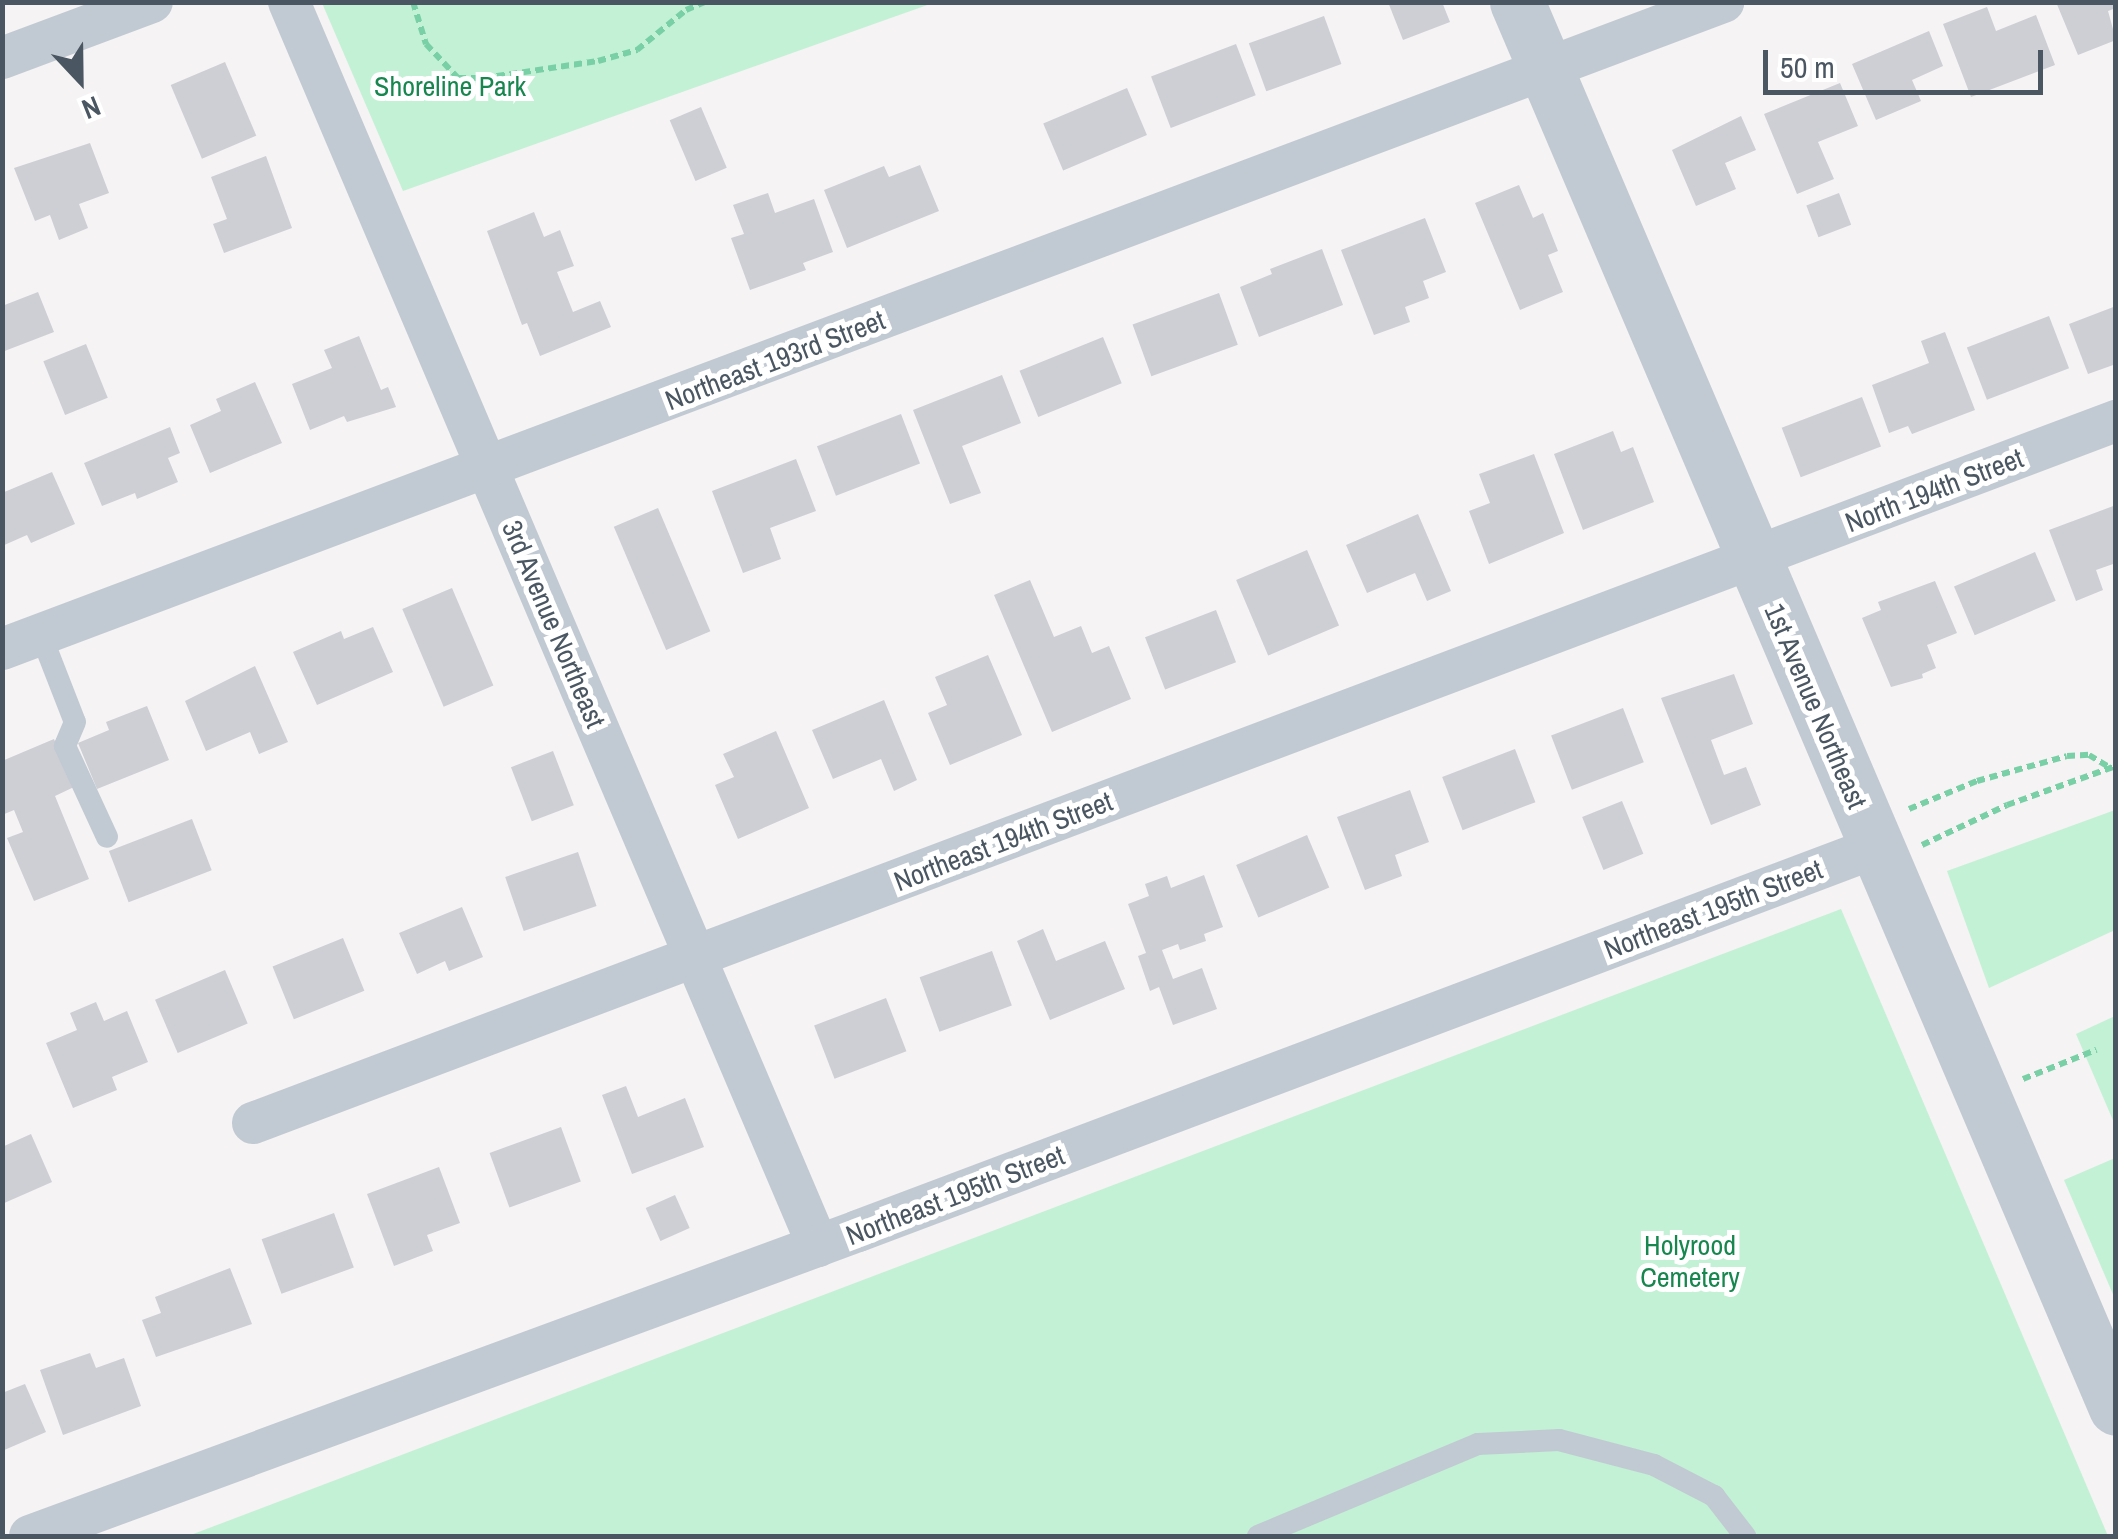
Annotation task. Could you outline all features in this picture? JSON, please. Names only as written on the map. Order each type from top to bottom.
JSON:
[{"type":"street","points":[[2,58],[152,2]]},
{"type":"street","name":"3rd Avenue Northeast","points":[[289,2],[818,1246]]},
{"type":"street","name":"1st Avenue Northeast","points":[[1518,2],[1752,560],[1887,841],[2116,1408]]},
{"type":"street","name":"Northeast 193rd Street","points":[[22,642],[1724,2]]},
{"type":"street","name":"North 194th Street","points":[[1752,560],[2116,421]]},
{"type":"street","name":"Northeast 194th Street","points":[[253,1123],[1752,560]]},
{"type":"street","name":"Northeast 195th Street","points":[[30,1536],[818,1246],[1887,841]]},
{"type":"lane","points":[[22,642],[75,722],[65,746],[106,837]]},
{"type":"lane","points":[[1258,1536],[1478,1444],[1559,1440],[1654,1465],[1714,1496],[1746,1536]]},
{"type":"path","points":[[412,2],[426,44],[458,78],[598,62],[638,50],[686,10],[705,2]]},
{"type":"path","points":[[1887,841],[2025,765],[2089,756],[2113,767]]},
{"type":"path","points":[[1887,841],[2113,767]]},
{"type":"path","points":[[2017,1082],[2096,1050]]},
{"type":"green space","name":"Shoreline Park","points":[[322,3],[933,3],[403,191]]},
{"type":"green space","points":[[2115,810],[2115,930],[1989,988],[1947,871]]},
{"type":"green space","name":"Holyrood Cemetery","points":[[1841,909],[2108,1536],[188,1536]]},
{"type":"green space","points":[[2115,1016],[2115,1125],[2076,1034]]},
{"type":"green space","points":[[2115,1158],[2115,1299],[2064,1180]]},
{"type":"building","points":[[1388,2],[1442,2],[1450,22],[1403,40]]},
{"type":"building","points":[[2056,2],[2116,2],[2116,8],[2108,11],[2116,40],[2078,55]]},
{"type":"building","points":[[1987,7],[1996,31],[2036,15],[2055,65],[1971,97],[1943,24]]},
{"type":"building","points":[[1324,16],[1341,64],[1266,91],[1249,43]]},
{"type":"building","points":[[1929,31],[1943,66],[1912,80],[1921,101],[1876,120],[1852,64]]},
{"type":"building","points":[[1236,44],[1256,95],[1171,128],[1151,77]]},
{"type":"building","points":[[225,62],[256,136],[202,159],[171,85]]},
{"type":"building","points":[[1840,83],[1858,126],[1818,142],[1834,179],[1797,194],[1764,114]]},
{"type":"building","points":[[1127,88],[1147,135],[1063,171],[1043,124]]},
{"type":"building","points":[[701,107],[727,168],[695,181],[670,120]]},
{"type":"building","points":[[1741,116],[1756,150],[1725,163],[1736,189],[1696,206],[1672,150]]},
{"type":"building","points":[[90,143],[109,193],[79,204],[88,228],[59,240],[50,215],[35,221],[14,168]]},
{"type":"building","points":[[266,156],[292,228],[224,253],[213,224],[227,219],[211,177]]},
{"type":"building","points":[[920,165],[939,211],[847,248],[824,190],[884,166],[889,177]]},
{"type":"building","points":[[1519,185],[1533,218],[1543,213],[1558,251],[1548,255],[1563,292],[1520,310],[1475,203]]},
{"type":"building","points":[[768,193],[775,213],[814,199],[833,252],[803,263],[806,270],[750,290],[731,238],[744,234],[733,205]]},
{"type":"building","points":[[1839,193],[1851,225],[1819,237],[1806,206]]},
{"type":"building","points":[[534,212],[544,237],[560,230],[574,266],[557,272],[573,312],[600,301],[611,327],[540,356],[527,323],[522,325],[487,231]]},
{"type":"building","points":[[1425,218],[1446,272],[1423,281],[1429,298],[1405,307],[1410,322],[1374,335],[1341,250]]},
{"type":"building","points":[[1322,249],[1343,305],[1259,337],[1240,287],[1272,274],[1270,269]]},
{"type":"building","points":[[38,292],[54,332],[2,352],[2,306]]},
{"type":"building","points":[[1219,293],[1238,345],[1151,376],[1133,324]]},
{"type":"building","points":[[2116,306],[2116,364],[2088,374],[2069,324]]},
{"type":"building","points":[[2049,316],[2069,368],[1987,400],[1967,348]]},
{"type":"building","points":[[1945,332],[1975,410],[1912,434],[1908,426],[1889,433],[1872,385],[1929,363],[1921,341]]},
{"type":"building","points":[[359,336],[381,390],[388,387],[396,407],[347,422],[344,416],[310,430],[292,384],[332,368],[324,350]]},
{"type":"building","points":[[1103,337],[1122,383],[1038,417],[1020,371]]},
{"type":"building","points":[[86,344],[108,398],[65,415],[43,361]]},
{"type":"building","points":[[1002,375],[1021,423],[962,446],[981,493],[950,504],[913,410]]},
{"type":"building","points":[[255,382],[282,443],[210,473],[190,425],[221,411],[216,399]]},
{"type":"building","points":[[1862,397],[1881,446],[1801,477],[1782,428]]},
{"type":"building","points":[[901,414],[920,463],[836,496],[817,446]]},
{"type":"building","points":[[170,427],[180,453],[168,458],[178,482],[137,499],[135,493],[102,506],[84,463]]},
{"type":"building","points":[[1613,431],[1621,452],[1633,447],[1654,502],[1583,530],[1554,454]]},
{"type":"building","points":[[1534,454],[1564,533],[1489,564],[1469,511],[1490,503],[1479,474]]},
{"type":"building","points":[[796,459],[816,511],[770,528],[781,559],[743,573],[712,491]]},
{"type":"building","points":[[52,472],[75,524],[31,543],[27,535],[2,546],[2,493]]},
{"type":"building","points":[[2116,505],[2116,563],[2096,570],[2103,590],[2076,601],[2049,530]]},
{"type":"building","points":[[658,508],[710,631],[666,650],[614,527]]},
{"type":"building","points":[[1418,514],[1451,591],[1427,601],[1415,573],[1367,593],[1346,545]]},
{"type":"building","points":[[1307,550],[1339,625],[1268,656],[1236,580]]},
{"type":"building","points":[[2035,552],[2056,601],[1975,635],[1954,586]]},
{"type":"building","points":[[1030,580],[1054,637],[1081,626],[1092,653],[1109,646],[1131,699],[1052,732],[994,595]]},
{"type":"building","points":[[1935,581],[1957,633],[1927,645],[1936,668],[1922,674],[1923,678],[1891,687],[1862,618],[1881,610],[1878,602]]},
{"type":"building","points":[[452,588],[493,686],[444,707],[402,609]]},
{"type":"building","points":[[1216,610],[1236,662],[1165,690],[1145,637]]},
{"type":"building","points":[[373,627],[393,672],[317,705],[293,652],[341,631],[344,639]]},
{"type":"building","points":[[988,655],[1022,735],[950,765],[928,713],[947,705],[935,677]]},
{"type":"building","points":[[255,666],[288,742],[259,754],[250,732],[206,751],[185,701]]},
{"type":"building","points":[[1734,674],[1753,724],[1711,740],[1724,775],[1746,767],[1761,805],[1711,825],[1661,698]]},
{"type":"building","points":[[884,700],[917,780],[894,791],[881,759],[833,779],[812,730]]},
{"type":"building","points":[[147,706],[169,760],[97,789],[78,743],[109,730],[106,722]]},
{"type":"building","points":[[1623,708],[1644,762],[1572,790],[1551,736]]},
{"type":"building","points":[[776,731],[809,808],[738,839],[715,785],[734,777],[723,754]]},
{"type":"building","points":[[54,739],[74,787],[55,796],[89,879],[34,901],[7,838],[23,832],[14,810],[2,815],[2,761]]},
{"type":"building","points":[[1515,749],[1535,802],[1463,830],[1442,777]]},
{"type":"building","points":[[553,751],[574,805],[532,821],[511,767]]},
{"type":"building","points":[[1410,790],[1429,842],[1395,855],[1402,876],[1365,890],[1337,817]]},
{"type":"building","points":[[1622,801],[1643,854],[1603,870],[1582,817]]},
{"type":"building","points":[[192,819],[212,870],[129,902],[109,851]]},
{"type":"building","points":[[1307,835],[1329,887],[1258,918],[1236,865]]},
{"type":"building","points":[[578,852],[597,906],[524,931],[505,877]]},
{"type":"building","points":[[1204,875],[1223,927],[1204,934],[1206,941],[1180,950],[1178,944],[1162,950],[1173,979],[1202,968],[1217,1009],[1173,1025],[1159,987],[1150,991],[1138,956],[1146,953],[1128,904],[1149,896],[1145,884],[1167,876],[1171,888]]},
{"type":"building","points":[[462,907],[483,957],[449,971],[445,961],[417,974],[399,933]]},
{"type":"building","points":[[1043,929],[1056,961],[1105,941],[1125,989],[1050,1020],[1017,941]]},
{"type":"building","points":[[343,938],[364,991],[294,1019],[273,966]]},
{"type":"building","points":[[992,951],[1012,1006],[939,1032],[920,977]]},
{"type":"building","points":[[225,970],[248,1023],[178,1053],[155,1000]]},
{"type":"building","points":[[886,998],[906,1051],[835,1079],[814,1026]]},
{"type":"building","points":[[96,1002],[104,1021],[127,1011],[148,1062],[112,1077],[117,1090],[73,1108],[46,1043],[77,1030],[70,1013]]},
{"type":"building","points":[[626,1086],[638,1117],[685,1098],[704,1147],[632,1174],[602,1095]]},
{"type":"building","points":[[561,1127],[581,1182],[509,1207],[490,1153]]},
{"type":"building","points":[[31,1134],[52,1182],[2,1204],[2,1147]]},
{"type":"building","points":[[439,1167],[460,1223],[427,1235],[433,1251],[394,1266],[367,1194]]},
{"type":"building","points":[[675,1195],[690,1228],[660,1241],[646,1208]]},
{"type":"building","points":[[334,1213],[354,1268],[281,1294],[262,1239]]},
{"type":"building","points":[[230,1268],[252,1324],[156,1357],[142,1320],[161,1313],[155,1297]]},
{"type":"building","points":[[90,1353],[96,1368],[124,1358],[141,1406],[63,1435],[40,1370]]},
{"type":"building","points":[[25,1384],[46,1432],[2,1451],[2,1393]]}]
